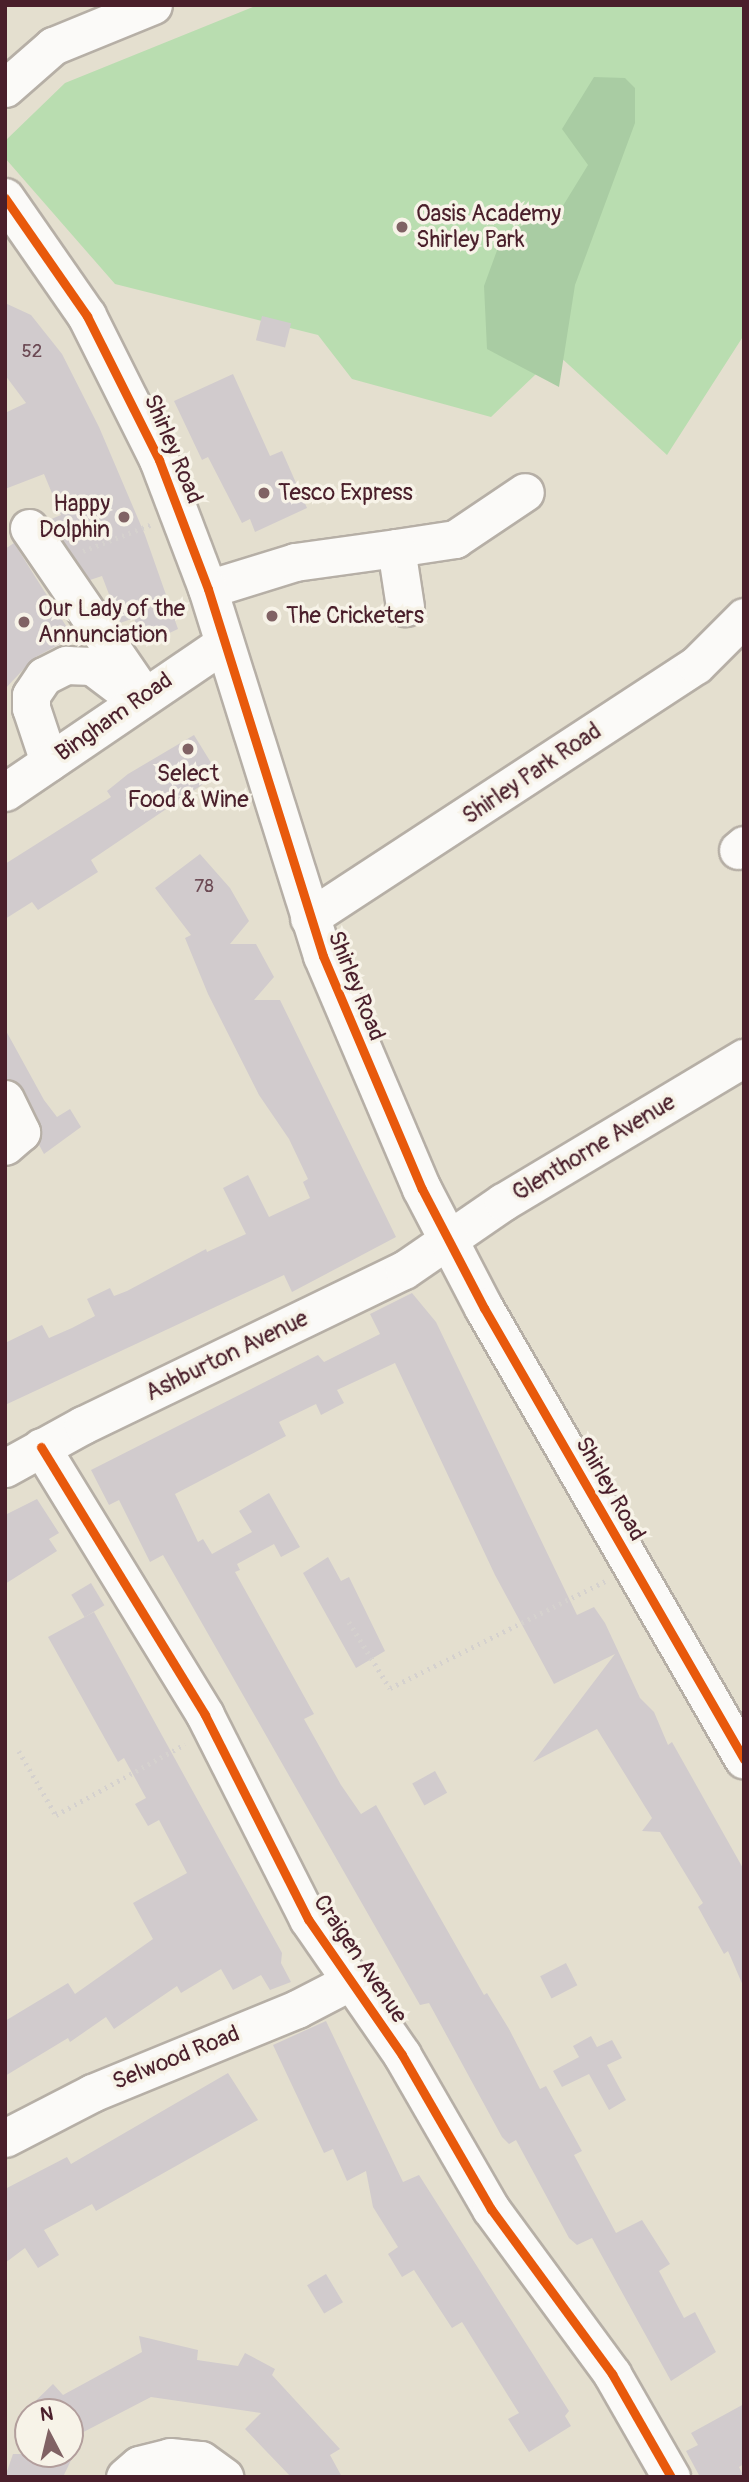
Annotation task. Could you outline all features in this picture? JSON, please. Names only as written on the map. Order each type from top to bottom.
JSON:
[{"type":"main road","name":"Shirley Road","points":[[5,198],[62,275],[108,354],[181,515],[208,589],[309,918],[346,1016],[448,1242],[744,1759]]},
{"type":"street","points":[[5,88],[53,46],[153,5]]},
{"type":"street","points":[[208,589],[275,567],[455,539],[525,492]]},
{"type":"street","points":[[29,528],[141,698]]},
{"type":"street","points":[[396,548],[405,607]]},
{"type":"street","name":"Shirley Park Road","points":[[309,918],[696,665],[744,617]]},
{"type":"street","name":"Bingham Road","points":[[5,792],[224,643]]},
{"type":"street","points":[[49,762],[31,708],[37,684],[54,669],[92,667],[141,698]]},
{"type":"street","name":"Glenthorne Avenue","points":[[448,1242],[503,1202],[744,1058]]},
{"type":"street","points":[[5,1099],[21,1132],[5,1146]]},
{"type":"street","name":"Ashburton Avenue","points":[[5,1468],[41,1447],[404,1270],[448,1242]]},
{"type":"street","name":"Craigen Avenue","points":[[41,1447],[201,1708],[292,1892],[349,1982],[402,2055],[498,2219],[621,2387],[671,2477]]},
{"type":"street","name":"Selwood Road","points":[[5,2138],[105,2088],[297,2009],[349,1982]]},
{"type":"street","points":[[125,2477],[139,2465],[170,2457],[201,2460],[224,2477]]},
{"type":"path","points":[[56,568],[93,545],[181,515]]},
{"type":"path","points":[[349,1622],[390,1688],[613,1577]]},
{"type":"path","points":[[19,1751],[56,1815],[195,1738]]},
{"type":"green space","name":"Oasis Academy Shirley Park","points":[[258,5],[744,5],[744,335],[667,455],[557,354],[491,417],[352,379],[318,335],[115,284],[5,158],[5,141],[65,83]]},
{"type":"green space","points":[[594,77],[625,78],[635,88],[635,123],[575,285],[559,387],[487,349],[484,286],[503,234],[561,209],[588,165],[562,129]]},
{"type":"building","points":[[5,303],[31,315],[62,354],[99,427],[145,535],[178,629],[142,642],[134,618],[120,623],[102,576],[90,580],[49,520],[61,515],[44,474],[5,489],[5,413],[26,403],[5,375]]},
{"type":"building","points":[[262,316],[291,323],[285,348],[256,340]]},
{"type":"building","points":[[233,374],[270,456],[282,451],[307,508],[255,532],[250,519],[242,523],[208,457],[202,460],[174,401]]},
{"type":"building","name":"Our Lady of the Annunciation","points":[[14,543],[73,637],[34,658],[5,689],[5,549]]},
{"type":"building","points":[[194,735],[218,774],[91,860],[98,872],[38,910],[32,902],[5,919],[5,864],[111,797],[107,791],[128,774]]},
{"type":"building","points":[[200,854],[230,888],[249,921],[230,944],[256,944],[274,977],[254,1000],[280,1000],[396,1237],[292,1292],[284,1275],[5,1405],[5,1343],[42,1325],[49,1338],[72,1328],[95,1316],[87,1299],[110,1288],[114,1296],[127,1291],[206,1249],[207,1252],[246,1234],[223,1188],[248,1175],[269,1217],[310,1198],[303,1182],[308,1179],[289,1139],[259,1095],[208,994],[185,938],[191,935],[155,888]]},
{"type":"building","points":[[5,1029],[44,1100],[57,1117],[70,1109],[81,1127],[44,1154],[38,1143],[40,1123],[24,1090],[5,1078]]},
{"type":"building","points":[[412,1293],[436,1322],[577,1615],[594,1607],[605,1623],[640,1698],[654,1712],[668,1745],[672,1742],[744,1870],[744,1988],[728,1951],[724,1954],[698,1907],[703,1903],[660,1832],[642,1831],[652,1818],[597,1729],[533,1762],[615,1654],[554,1684],[495,1575],[395,1363],[337,1390],[344,1403],[321,1415],[316,1404],[279,1422],[286,1436],[175,1494],[198,1542],[203,1539],[212,1554],[252,1532],[239,1511],[269,1493],[300,1547],[281,1557],[274,1544],[237,1564],[240,1570],[235,1572],[314,1714],[304,1719],[341,1785],[361,1814],[376,1805],[484,1995],[487,1993],[509,2029],[540,2089],[546,2086],[582,2151],[574,2155],[616,2233],[642,2220],[670,2264],[659,2271],[684,2318],[695,2312],[716,2352],[671,2381],[592,2238],[577,2245],[569,2238],[516,2140],[509,2144],[502,2137],[429,2003],[420,2005],[163,1555],[150,1562],[119,1500],[109,1505],[91,1470],[318,1355],[324,1362],[380,1334],[370,1314]]},
{"type":"building","points":[[37,1499],[59,1533],[49,1539],[57,1551],[5,1584],[5,1515]]},
{"type":"building","points":[[328,1557],[341,1581],[349,1577],[385,1651],[356,1668],[303,1573]]},
{"type":"building","points":[[91,1583],[104,1605],[85,1617],[71,1595]]},
{"type":"building","points":[[94,1612],[282,1953],[281,1963],[291,1982],[270,1990],[261,1975],[233,1990],[221,1969],[181,1993],[177,1986],[114,2029],[106,2017],[70,2042],[68,2038],[5,2076],[5,2021],[68,1983],[75,1994],[153,1939],[133,1903],[187,1873],[159,1820],[148,1826],[135,1804],[146,1798],[124,1758],[118,1762],[48,1637]]},
{"type":"building","points":[[435,1771],[447,1793],[424,1805],[412,1784]]},
{"type":"building","points":[[566,1963],[577,1985],[552,1998],[540,1976]]},
{"type":"building","points":[[326,2021],[403,2182],[419,2175],[569,2411],[565,2416],[571,2426],[529,2452],[508,2419],[519,2413],[462,2322],[452,2328],[414,2270],[402,2277],[388,2254],[398,2247],[373,2207],[366,2171],[347,2181],[333,2149],[324,2153],[273,2045]]},
{"type":"building","points":[[591,2036],[597,2047],[612,2040],[622,2058],[607,2065],[626,2100],[609,2110],[589,2074],[562,2087],[553,2071],[579,2057],[573,2046]]},
{"type":"building","points":[[228,2073],[258,2120],[96,2211],[92,2204],[44,2230],[59,2255],[38,2268],[25,2248],[5,2263],[5,2189],[67,2157],[71,2164]]},
{"type":"building","points":[[326,2274],[343,2302],[324,2314],[307,2285]]},
{"type":"building","points":[[139,2336],[198,2350],[197,2360],[238,2366],[245,2353],[275,2369],[272,2375],[340,2449],[330,2455],[342,2477],[291,2477],[245,2429],[261,2413],[151,2397],[84,2432],[84,2398],[38,2398],[53,2384],[63,2395],[142,2352]]},
{"type":"building","points":[[744,2404],[744,2464],[739,2467],[744,2477],[700,2477],[686,2451],[698,2445],[691,2433]]},
{"type":"building","points":[[13,2454],[14,2468],[67,2468],[63,2477],[5,2477]]},
{"type":"cycle path","points":[[5,198],[87,316],[159,460],[208,589],[323,956],[422,1189],[484,1308],[744,1759]]},
{"type":"cycle path","points":[[41,1447],[205,1715],[308,1919],[402,2055],[491,2209],[612,2374],[671,2477]]},
{"type":"place","name":"Oasis Academy Shirley Park","points":[[402,227]]},
{"type":"place","name":"Tesco Express","points":[[264,493]]},
{"type":"place","name":"Happy Dolphin","points":[[124,517]]},
{"type":"place","name":"The Cricketers","points":[[272,616]]},
{"type":"place","name":"Our Lady of the Annunciation","points":[[24,622]]},
{"type":"place","name":"Select Food & Wine","points":[[188,749]]}]
